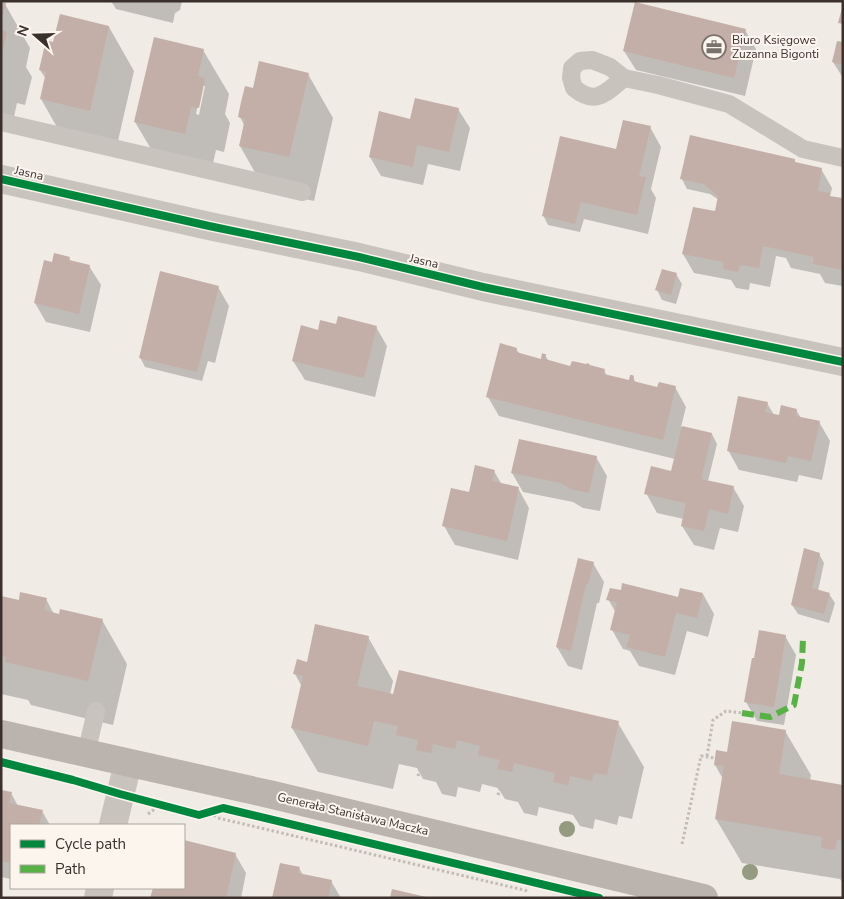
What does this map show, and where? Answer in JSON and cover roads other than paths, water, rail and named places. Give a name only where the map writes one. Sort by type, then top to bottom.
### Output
[{"type":"street","name":"Jasna","points":[[1,179],[483,287],[843,362]]},
{"type":"street","name":"Generała Stanisława Maczka","points":[[1,734],[300,802],[704,898]]},
{"type":"street","points":[[114,824],[128,763]]},
{"type":"lane","points":[[624,78],[729,104],[803,149],[843,158]]},
{"type":"lane","points":[[1,122],[302,192]]},
{"type":"lane","points":[[86,754],[96,711]]},
{"type":"place","name":"Biuro Księgowe Zuzanna Bigonti","points":[[714,47]]}]
